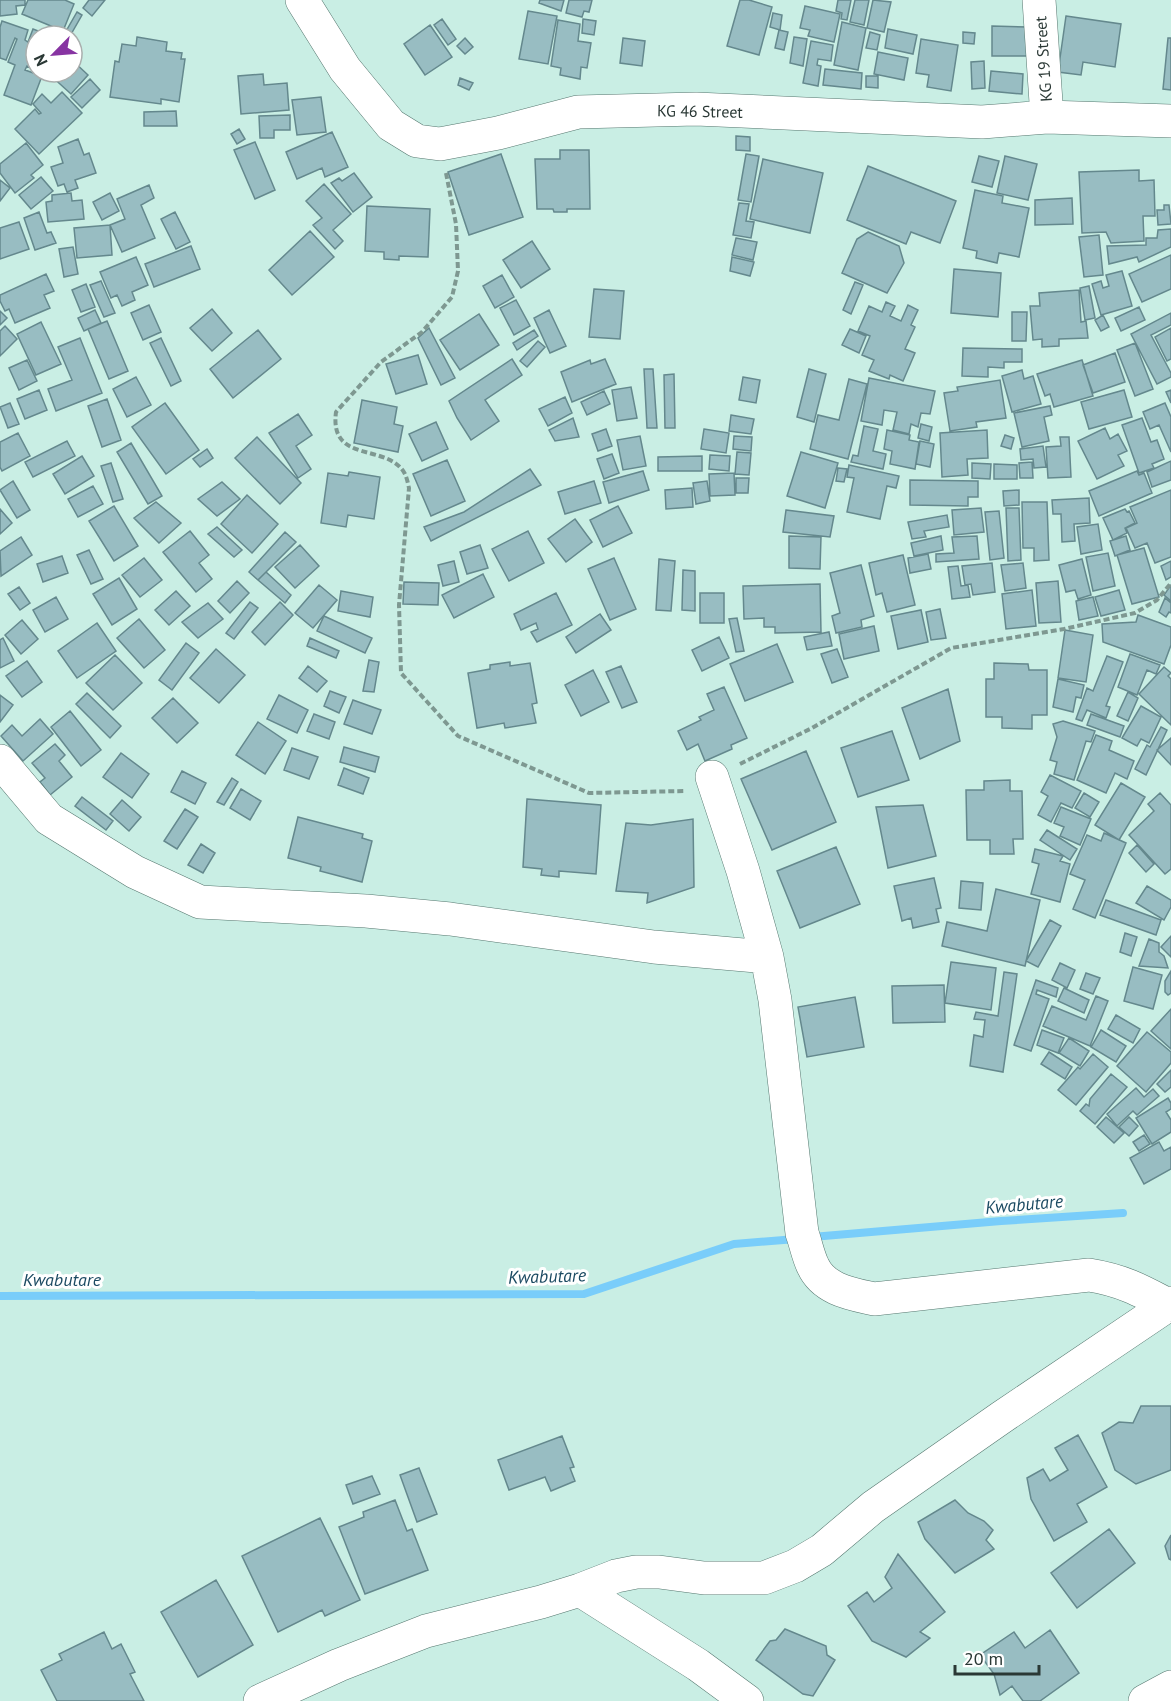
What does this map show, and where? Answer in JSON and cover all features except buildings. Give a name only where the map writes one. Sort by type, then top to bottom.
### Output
[{"type":"street","name":"KG 46 Street","points":[[302,0],[345,69],[391,125],[417,141],[440,144],[498,133],[578,112],[696,110],[982,122],[1047,117],[1171,121]]},
{"type":"street","name":"KG 19 Street","points":[[1039,0],[1047,117]]},
{"type":"street","points":[[0,761],[49,819],[135,872],[200,902],[402,914],[654,947],[767,957]]},
{"type":"street","points":[[260,1701],[339,1665],[426,1631],[541,1602],[616,1576],[636,1572],[659,1572],[704,1578],[764,1578],[795,1566],[822,1550],[873,1507],[1169,1304],[1113,1279],[1089,1275],[874,1299],[842,1292],[828,1283],[813,1268],[802,1233],[775,1000],[767,957],[743,872],[712,777]]},
{"type":"street","points":[[580,1590],[698,1665],[747,1701]]},
{"type":"street","points":[[1145,1701],[1171,1687]]},
{"type":"path","points":[[440,144],[456,224],[458,271],[452,297],[422,332],[381,362],[336,412],[335,421],[336,431],[345,444],[391,462],[405,473],[409,488],[399,605],[401,673],[459,736],[589,793],[683,792],[812,728],[951,648],[1135,613],[1157,600],[1171,583]]},
{"type":"waterway","name":"Kwabutare","points":[[812,1237],[1123,1213]]},
{"type":"waterway","name":"Kwabutare","points":[[0,1296],[584,1294],[734,1244],[796,1239]]}]
